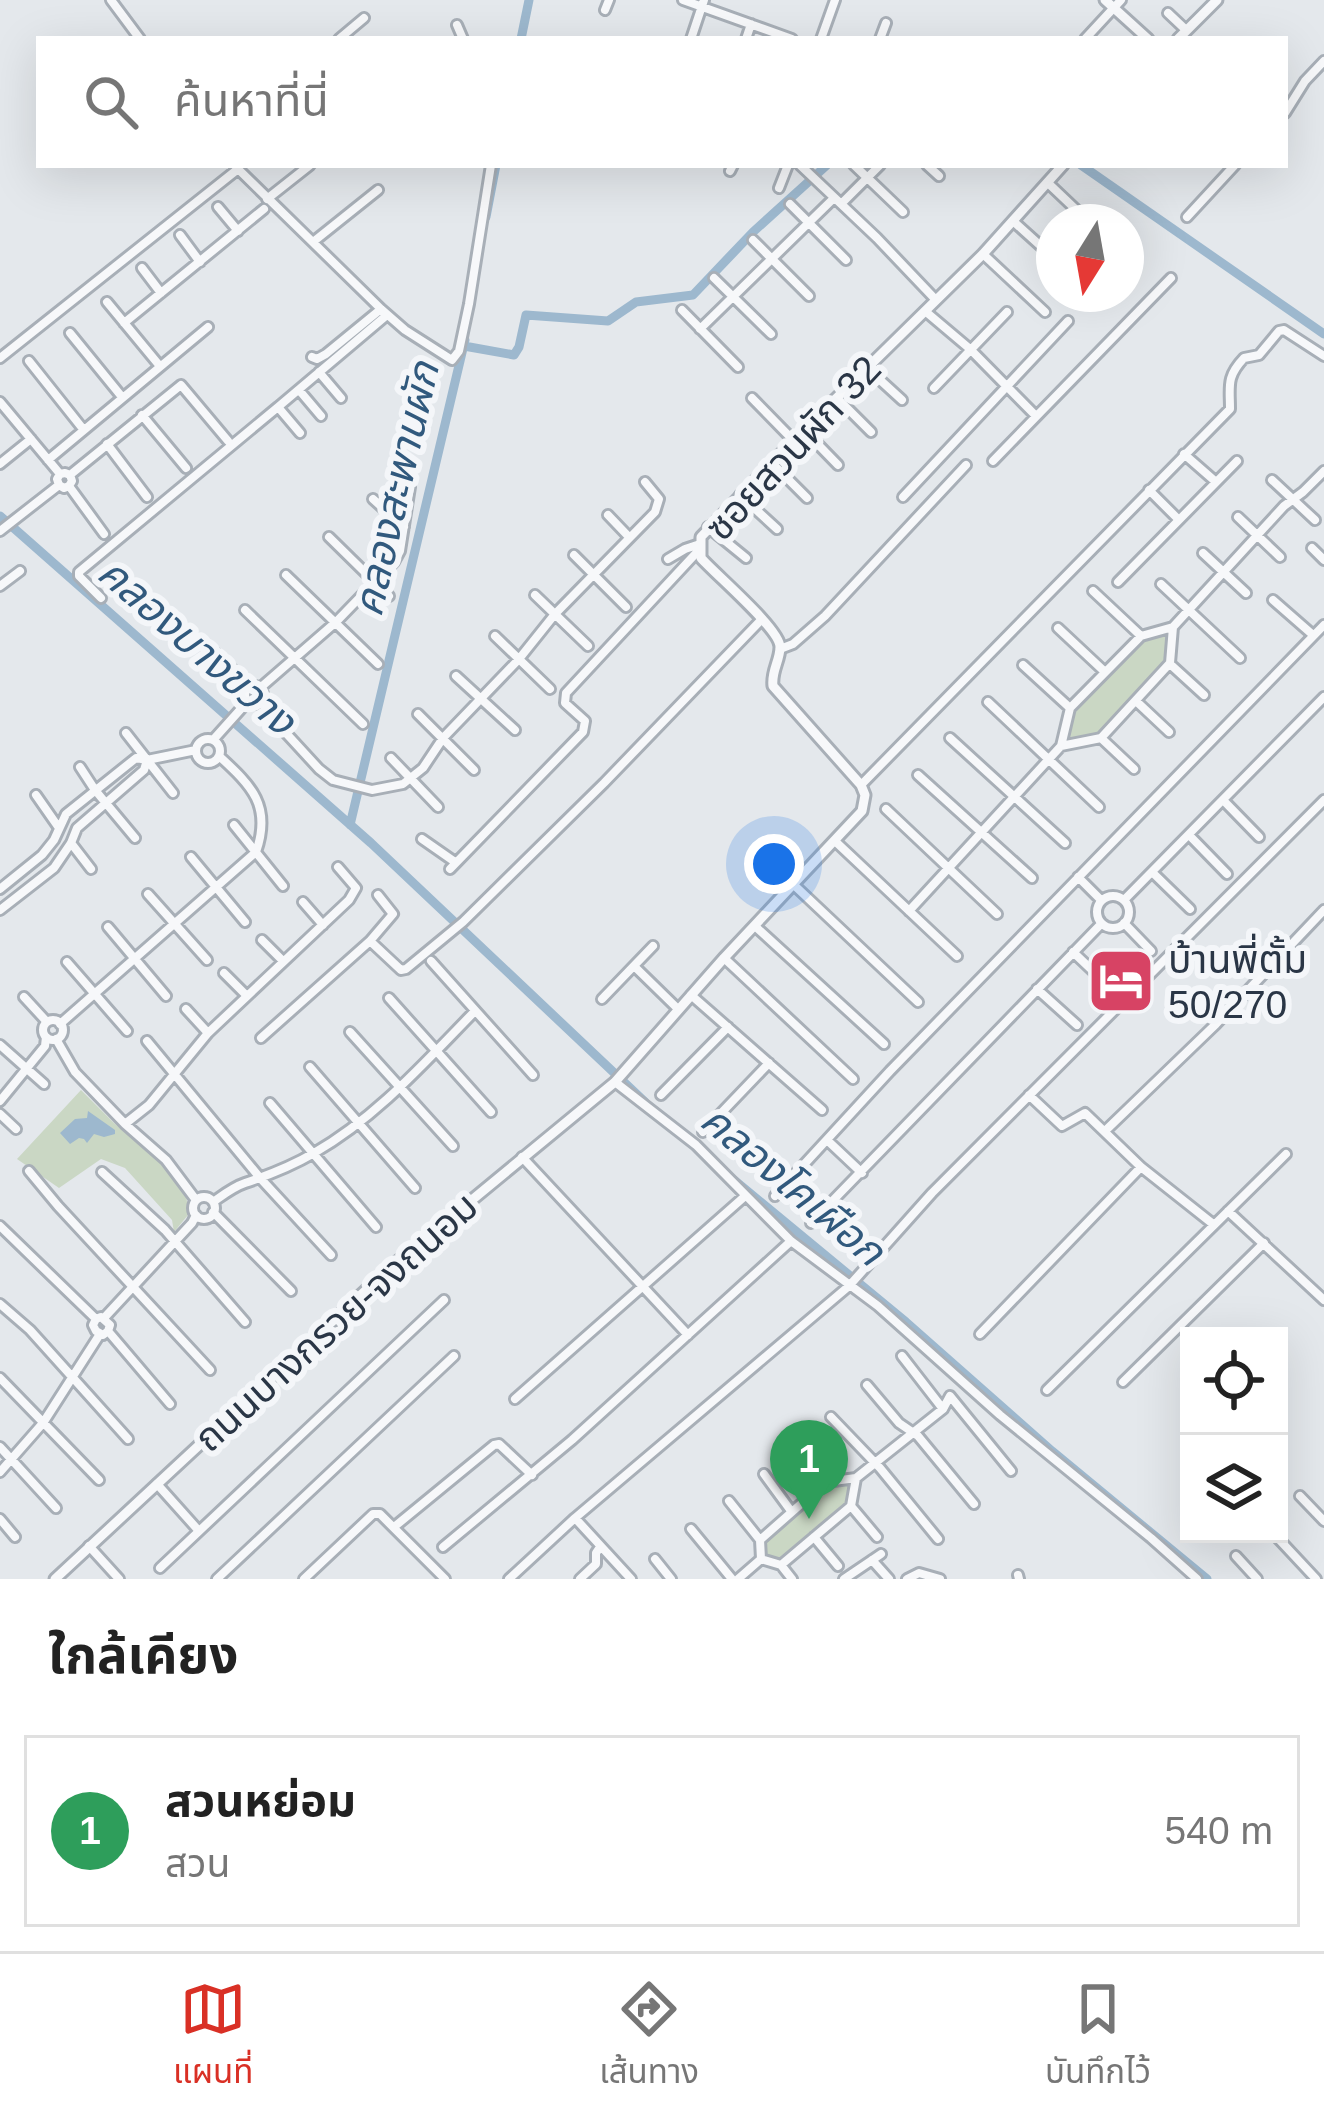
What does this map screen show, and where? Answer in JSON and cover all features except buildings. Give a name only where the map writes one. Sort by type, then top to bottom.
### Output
[{"type":"street","points":[[111,0],[138,36]]},
{"type":"street","points":[[683,0],[784,36]]},
{"type":"street","points":[[822,36],[836,0]]},
{"type":"street","points":[[1168,14],[1182,35],[1217,0]]},
{"type":"street","points":[[1086,36],[1113,2],[1145,36]]},
{"type":"street","points":[[692,36],[703,4]]},
{"type":"street","points":[[343,36],[364,18]]},
{"type":"street","points":[[881,36],[886,23]]},
{"type":"street","points":[[747,36],[751,24]]},
{"type":"street","points":[[457,25],[462,36]]},
{"type":"street","points":[[1288,108],[1324,61]]},
{"type":"street","points":[[0,358],[235,168]]},
{"type":"street","points":[[237,168],[266,204],[313,242],[384,312],[452,360],[457,357],[477,260],[491,168]]},
{"type":"street","points":[[124,322],[238,231],[307,168]]},
{"type":"street","points":[[778,188],[787,168]]},
{"type":"street","points":[[803,168],[935,299]]},
{"type":"street","points":[[857,168],[903,212]]},
{"type":"street","points":[[700,329],[809,223],[877,168]]},
{"type":"street","points":[[930,168],[939,176]]},
{"type":"street","name":"ซอยสวนผัก 32","points":[[861,785],[772,686],[780,649],[774,632],[706,564],[699,547],[708,527],[983,254],[1060,168]]},
{"type":"street","points":[[1187,217],[1232,168]]},
{"type":"street","points":[[1048,183],[1070,204]]},
{"type":"street","points":[[313,242],[378,190]]},
{"type":"street","points":[[790,204],[846,260]]},
{"type":"street","points":[[218,207],[238,231]]},
{"type":"street","points":[[1013,221],[1036,242]]},
{"type":"street","points":[[179,236],[200,262]]},
{"type":"street","points":[[753,240],[809,296]]},
{"type":"street","points":[[983,254],[1036,304]]},
{"type":"street","points":[[142,268],[161,293]]},
{"type":"street","points":[[714,278],[771,334]]},
{"type":"street","points":[[993,461],[1171,278]]},
{"type":"street","points":[[107,302],[159,365]]},
{"type":"street","points":[[682,310],[738,367]]},
{"type":"street","points":[[924,310],[1037,416]]},
{"type":"street","points":[[312,356],[317,359],[384,312]]},
{"type":"street","points":[[101,598],[79,572],[384,312]]},
{"type":"street","points":[[934,388],[1007,312]]},
{"type":"street","points":[[903,497],[1068,321]]},
{"type":"street","points":[[49,460],[208,327]]},
{"type":"street","points":[[1197,1579],[1000,1415],[853,1282],[791,1241],[696,1145],[618,1078],[862,811],[865,795],[861,785],[1229,409],[1227,389],[1238,364],[1258,355],[1280,332],[1289,332],[1324,356]]},
{"type":"street","points":[[70,333],[122,397]]},
{"type":"street","points":[[29,361],[83,429]]},
{"type":"street","points":[[867,368],[902,400]]},
{"type":"street","points":[[319,372],[341,398]]},
{"type":"street","points":[[1,530],[178,386],[184,386],[228,441]]},
{"type":"street","points":[[298,390],[321,416]]},
{"type":"street","points":[[752,398],[794,440]]},
{"type":"street","points":[[837,398],[872,432]]},
{"type":"street","points":[[0,402],[104,533]]},
{"type":"street","points":[[278,407],[300,433]]},
{"type":"street","points":[[142,415],[186,468]]},
{"type":"street","points":[[804,430],[838,465]]},
{"type":"street","points":[[0,464],[31,439]]},
{"type":"street","points":[[107,444],[147,497]]},
{"type":"street","points":[[1184,454],[1216,482]]},
{"type":"street","points":[[1118,582],[1238,460]]},
{"type":"street","points":[[772,463],[807,498]]},
{"type":"street","points":[[780,649],[793,644],[825,616],[966,465]]},
{"type":"street","points":[[909,911],[1061,746],[1070,708],[1141,636],[1173,627],[1324,471]]},
{"type":"street","points":[[1272,480],[1315,520]]},
{"type":"street","points":[[261,700],[333,780],[372,790],[410,780],[555,614],[659,506],[657,494],[645,482]]},
{"type":"street","points":[[209,647],[246,679],[255,687],[263,694],[261,700],[254,703],[245,695],[255,687],[297,658],[394,562],[405,528],[410,487]]},
{"type":"street","points":[[1149,490],[1179,520]]},
{"type":"street","points":[[740,495],[777,530]]},
{"type":"street","points":[[373,499],[405,528]]},
{"type":"street","points":[[608,515],[629,537]]},
{"type":"street","points":[[1238,517],[1280,556]]},
{"type":"street","points":[[708,527],[746,558]]},
{"type":"street","points":[[329,537],[388,596]]},
{"type":"street","points":[[668,560],[699,547]]},
{"type":"street","points":[[422,839],[453,866],[584,732],[585,721],[565,703],[566,693],[699,547]]},
{"type":"street","points":[[1312,548],[1324,560]]},
{"type":"street","points":[[1203,553],[1246,593]]},
{"type":"street","points":[[574,555],[626,607]]},
{"type":"street","points":[[0,586],[20,571]]},
{"type":"street","points":[[286,575],[377,664]]},
{"type":"street","points":[[1161,584],[1240,658]]},
{"type":"street","points":[[1093,591],[1141,636]]},
{"type":"street","points":[[535,595],[588,646]]},
{"type":"street","points":[[1273,600],[1313,635]]},
{"type":"street","points":[[245,610],[363,724]]},
{"type":"street","points":[[370,941],[401,970],[406,969],[463,922],[762,619]]},
{"type":"street","points":[[775,1196],[890,1071],[1324,625]]},
{"type":"street","points":[[1061,746],[1101,738],[1170,663],[1173,627]]},
{"type":"street","points":[[1058,628],[1105,672]]},
{"type":"street","points":[[495,636],[550,689]]},
{"type":"street","points":[[1170,663],[1204,695]]},
{"type":"street","points":[[1023,665],[1070,708]]},
{"type":"street","points":[[456,676],[514,730]]},
{"type":"street","points":[[1124,900],[1324,697]]},
{"type":"street","points":[[1136,700],[1169,732]]},
{"type":"street","points":[[213,740],[248,701]]},
{"type":"street","points":[[988,702],[1099,807]]},
{"type":"street","points":[[418,713],[474,770]]},
{"type":"street","points":[[126,733],[173,793]]},
{"type":"street","points":[[950,738],[1065,843]]},
{"type":"street","points":[[1101,738],[1134,769]]},
{"type":"street","points":[[60,1024],[256,852],[263,832],[262,810],[252,789],[219,756],[219,745],[213,740],[202,740],[196,750],[205,763],[219,756]]},
{"type":"street","points":[[0,889],[54,841],[66,814],[136,758],[196,750]]},
{"type":"street","points":[[391,758],[438,807]]},
{"type":"street","points":[[0,910],[54,868],[77,828],[144,770],[148,760]]},
{"type":"street","points":[[80,767],[135,838]]},
{"type":"street","points":[[918,776],[1031,878]]},
{"type":"street","points":[[36,795],[58,828]]},
{"type":"street","points":[[1223,800],[1259,837]]},
{"type":"street","points":[[509,1579],[853,1282],[932,1192],[1324,800]]},
{"type":"street","points":[[886,809],[997,914]]},
{"type":"street","points":[[234,825],[283,886]]},
{"type":"street","points":[[1189,835],[1227,874]]},
{"type":"street","points":[[836,842],[957,956]]},
{"type":"street","points":[[71,843],[91,869]]},
{"type":"street","points":[[191,857],[245,922]]},
{"type":"street","points":[[125,1124],[149,1105],[173,1072],[246,995],[355,894],[354,883],[338,867]]},
{"type":"street","points":[[1152,872],[1190,909]]},
{"type":"street","points":[[1078,877],[1101,900]]},
{"type":"street","points":[[794,885],[918,1002]]},
{"type":"street","points":[[148,894],[207,960]]},
{"type":"street","points":[[261,1038],[370,941],[393,914],[378,895]]},
{"type":"street","points":[[1112,896],[1124,900],[1129,912],[1124,923],[1113,928],[1101,924],[1096,912],[1101,900],[1112,896]]},
{"type":"street","points":[[302,902],[323,925]]},
{"type":"street","points":[[1105,1132],[1324,910]]},
{"type":"street","points":[[1124,923],[1151,951]]},
{"type":"street","points":[[811,1223],[1101,924]]},
{"type":"street","points":[[108,927],[166,996]]},
{"type":"street","points":[[756,927],[884,1044]]},
{"type":"street","points":[[262,940],[283,962]]},
{"type":"street","points":[[602,999],[653,946]]},
{"type":"street","points":[[1073,952],[1112,989]]},
{"type":"street","points":[[724,958],[853,1079]]},
{"type":"street","points":[[431,961],[533,1075]]},
{"type":"street","points":[[67,962],[127,1031]]},
{"type":"street","points":[[634,965],[678,1010]]},
{"type":"street","points":[[224,973],[246,995]]},
{"type":"street","points":[[1037,988],[1077,1025]]},
{"type":"street","points":[[692,995],[822,1110]]},
{"type":"street","points":[[24,997],[47,1022]]},
{"type":"street","points":[[389,998],[491,1112]]},
{"type":"street","points":[[186,1009],[208,1033]]},
{"type":"street","points":[[196,1215],[205,1218],[242,1184],[315,1153],[359,1122],[400,1088],[475,1010]]},
{"type":"street","points":[[0,1101],[51,1038],[62,1033],[60,1024],[47,1022]]},
{"type":"street","points":[[47,1022],[43,1030],[75,1072],[166,1160],[196,1200]]},
{"type":"street","points":[[661,1095],[728,1027]]},
{"type":"street","points":[[350,1032],[452,1146]]},
{"type":"street","points":[[147,1041],[331,1255]]},
{"type":"street","points":[[0,1045],[44,1084]]},
{"type":"street","points":[[703,1132],[769,1063]]},
{"type":"street","points":[[310,1067],[416,1188]]},
{"type":"street","name":"ถนนบางกรวย-จงถนอม","points":[[55,1579],[393,1265],[618,1078]]},
{"type":"street","points":[[1029,1095],[1062,1126],[1085,1113],[1213,1224]]},
{"type":"street","points":[[270,1103],[376,1227]]},
{"type":"street","points":[[0,1114],[16,1129]]},
{"type":"street","points":[[827,1140],[862,1173]]},
{"type":"street","points":[[1047,1390],[1286,1154]]},
{"type":"street","points":[[522,1157],[688,1335]]},
{"type":"street","points":[[980,1334],[1142,1167]]},
{"type":"street","points":[[28,1171],[210,1370]]},
{"type":"street","points":[[102,1172],[176,1241],[245,1322]]},
{"type":"street","points":[[170,1404],[94,1328],[192,1223],[196,1200],[203,1197],[291,1291]]},
{"type":"street","points":[[515,1399],[744,1197]]},
{"type":"street","points":[[1228,1211],[1324,1300]]},
{"type":"street","points":[[0,1226],[100,1319]]},
{"type":"street","points":[[442,1547],[532,1475],[791,1241]]},
{"type":"street","points":[[1124,1382],[1264,1243]]},
{"type":"street","points":[[855,1245],[872,1261]]},
{"type":"street","points":[[160,1568],[444,1300]]},
{"type":"street","points":[[0,1304],[30,1330],[128,1439]]},
{"type":"street","points":[[0,1472],[43,1423],[104,1333]]},
{"type":"street","points":[[217,1579],[454,1356]]},
{"type":"street","points":[[902,1356],[944,1409]]},
{"type":"street","points":[[0,1378],[99,1480]]},
{"type":"street","points":[[868,1385],[974,1504]]},
{"type":"street","points":[[760,1540],[826,1482],[856,1478],[944,1409],[950,1396],[1011,1471]]},
{"type":"street","points":[[831,1417],[938,1539]]},
{"type":"street","points":[[394,1527],[494,1445],[499,1444],[532,1475]]},
{"type":"street","points":[[0,1448],[56,1508]]},
{"type":"street","points":[[800,1448],[826,1482]]},
{"type":"street","points":[[764,1474],[791,1511]]},
{"type":"street","points":[[781,1565],[851,1506],[856,1478]]},
{"type":"street","points":[[157,1484],[199,1531]]},
{"type":"street","points":[[1300,1496],[1324,1521]]},
{"type":"street","points":[[729,1501],[760,1540],[761,1559]]},
{"type":"street","points":[[851,1506],[877,1537]]},
{"type":"street","points":[[304,1579],[373,1514],[380,1514],[446,1579]]},
{"type":"street","points":[[575,1518],[631,1579]]},
{"type":"street","points":[[0,1519],[15,1537]]},
{"type":"street","points":[[691,1528],[735,1579],[761,1559]]},
{"type":"street","points":[[814,1537],[838,1566]]},
{"type":"street","points":[[1282,1543],[1316,1579]]},
{"type":"street","points":[[89,1546],[119,1579]]},
{"type":"street","points":[[580,1579],[596,1564],[600,1547]]},
{"type":"street","points":[[1236,1556],[1257,1579]]},
{"type":"street","points":[[844,1579],[877,1557],[889,1579]]},
{"type":"street","points":[[655,1559],[671,1579]]},
{"type":"street","points":[[761,1559],[781,1565],[793,1579]]},
{"type":"street","points":[[907,1579],[919,1573],[940,1579]]},
{"type":"green space","points":[[1173,627],[1170,663],[1101,738],[1061,746],[1070,708],[1141,636]]},
{"type":"green space","points":[[81,1090],[186,1190],[188,1215],[174,1232],[172,1220],[125,1168],[101,1159],[59,1188],[17,1159]]},
{"type":"green space","points":[[856,1478],[851,1506],[781,1565],[761,1559],[760,1540],[826,1482]]},
{"type":"water","points":[[88,1111],[115,1134],[94,1134],[87,1143],[79,1138],[70,1144],[60,1133],[75,1119],[87,1118]]},
{"type":"waterway","name":"คลองสะพานผัก","points":[[522,36],[529,0]]},
{"type":"waterway","name":"คลองสะพานผัก","points":[[486,217],[495,168]]},
{"type":"waterway","points":[[464,346],[514,355],[526,315],[608,321],[636,302],[693,295],[824,168]]},
{"type":"waterway","points":[[1085,168],[1324,334]]},
{"type":"waterway","name":"คลองสะพานผัก","points":[[350,825],[465,340]]},
{"type":"waterway","name":"คลองบางขวาง","points":[[0,516],[371,843],[645,1102]]},
{"type":"waterway","name":"คลองโคเผือก","points":[[734,1180],[1207,1579]]},
{"type":"place","name":"บ้านพี่ตั้ม 50/270","points":[[1121,981]]},
{"type":"place","name":"สวนหย่อม","points":[[809,1519]]}]
